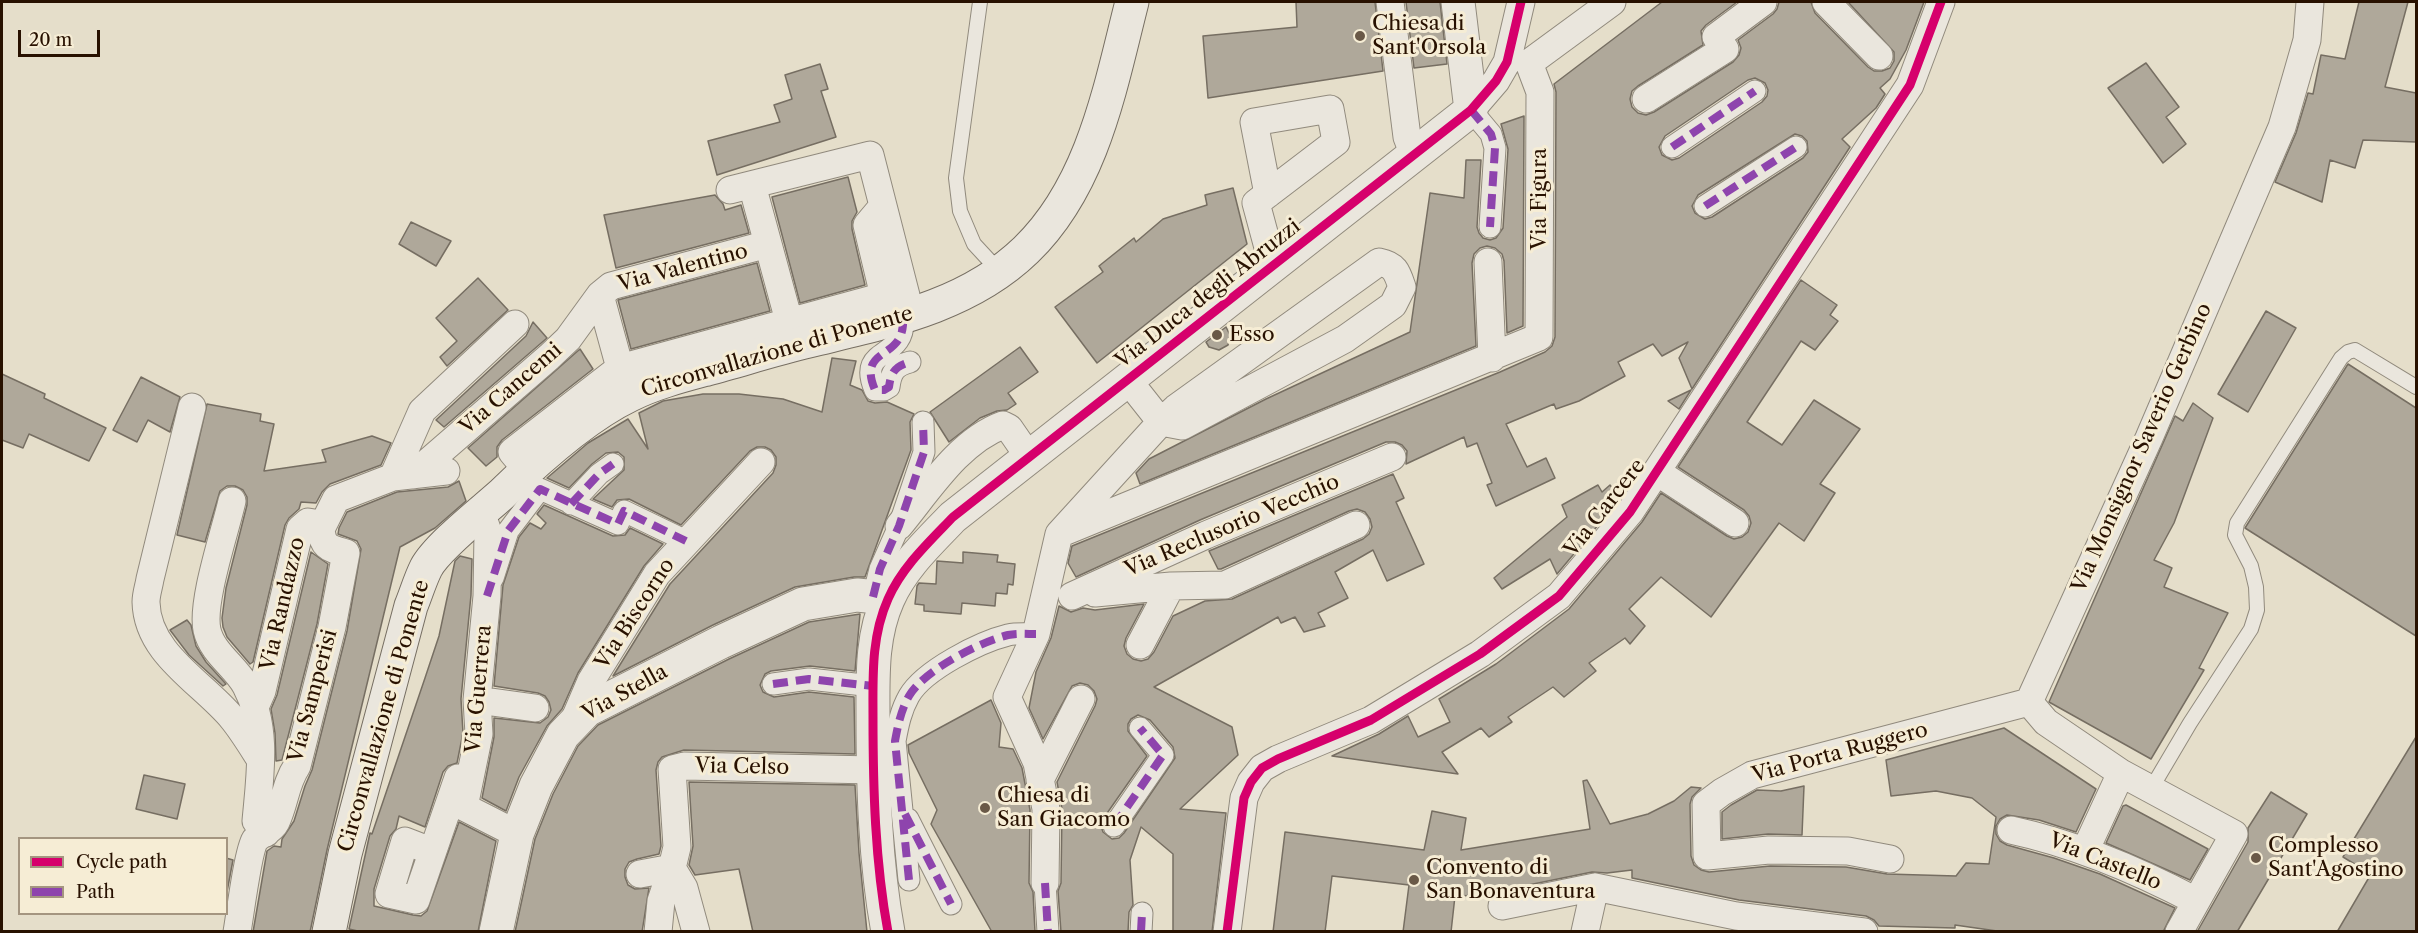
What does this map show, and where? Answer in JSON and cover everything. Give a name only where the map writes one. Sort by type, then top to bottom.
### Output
[{"type":"street","name":"Circonvallazione di Ponente","points":[[329,932],[345,854],[411,606],[427,566],[527,470],[590,420],[629,395],[667,380],[798,343],[899,310],[956,298],[999,271],[1026,250],[1052,219],[1079,175],[1102,120],[1132,2]]},
{"type":"street","points":[[1389,2],[1407,136],[1414,155]]},
{"type":"street","points":[[1458,2],[1471,110],[1491,134],[1495,148],[1490,227]]},
{"type":"street","name":"Via Duca degli Abruzzi","points":[[888,932],[883,904],[873,770],[873,652],[881,598],[919,552],[953,517],[1471,110],[1496,81],[1518,62],[1521,2]]},
{"type":"street","points":[[1518,62],[1612,2]]},
{"type":"street","points":[[1646,99],[1720,43],[1763,2]]},
{"type":"street","points":[[1826,2],[1879,56]]},
{"type":"street","name":"Via Carcere","points":[[1227,932],[1244,798],[1251,782],[1262,768],[1278,759],[1371,720],[1480,654],[1559,596],[1630,512],[1910,86],[1941,2]]},
{"type":"street","name":"Via Monsignor Saverio Gerbino","points":[[2030,702],[2149,438],[2282,128],[2307,40],[2310,2]]},
{"type":"street","name":"Via Figura","points":[[1492,358],[1539,337],[1540,92],[1518,62]]},
{"type":"street","points":[[1672,147],[1755,91]]},
{"type":"street","points":[[1705,206],[1796,147]]},
{"type":"street","points":[[789,321],[768,244],[741,188],[870,155],[883,206],[903,329],[897,344],[875,358],[870,377],[875,390],[884,390],[889,387],[891,375],[896,367],[910,362]]},
{"type":"street","points":[[1268,194],[1257,203],[1273,266]]},
{"type":"street","name":"Via Valentino","points":[[600,295],[611,286],[768,244]]},
{"type":"street","points":[[1048,932],[1045,884],[1046,809],[1036,763],[1007,697],[1036,634],[1059,594],[1059,534],[1161,422],[1176,408],[1378,262],[1389,264],[1398,274],[1402,287],[1393,305],[1345,339],[1182,426],[1161,422],[1127,379]]},
{"type":"street","points":[[1059,534],[1492,358],[1488,262]]},
{"type":"street","points":[[600,295],[620,368]]},
{"type":"street","name":"Via Cancemi","points":[[403,476],[561,345],[600,295]]},
{"type":"street","points":[[527,470],[512,452],[620,368],[789,321],[899,310]]},
{"type":"street","points":[[403,476],[422,411],[515,324]]},
{"type":"street","points":[[192,407],[146,602],[158,642],[231,717],[260,759]]},
{"type":"street","points":[[881,598],[880,569],[924,452],[923,422]]},
{"type":"street","points":[[898,525],[950,465],[991,429],[1003,425],[1010,428],[1029,457]]},
{"type":"street","name":"Via Reclusorio Vecchio","points":[[1059,594],[1392,457]]},
{"type":"street","name":"Via Biscorno","points":[[573,723],[591,681],[657,574],[761,462]]},
{"type":"street","points":[[572,504],[599,474],[613,464]]},
{"type":"street","points":[[321,529],[336,499],[403,476],[446,471]]},
{"type":"street","points":[[1657,472],[1735,523]]},
{"type":"street","points":[[487,596],[508,531],[540,489],[618,524],[624,511],[686,541]]},
{"type":"street","points":[[232,501],[208,600],[207,632],[246,685],[255,707],[261,733],[256,820],[266,833]]},
{"type":"street","name":"Via Guerrera","points":[[482,512],[488,532],[487,596],[478,707],[479,734],[464,807],[517,834]]},
{"type":"street","name":"Via Randazzo","points":[[255,707],[262,691],[300,529],[308,522],[314,523],[321,529],[322,540],[329,548],[346,553]]},
{"type":"street","points":[[1059,594],[1171,586],[1225,585],[1356,525]]},
{"type":"street","name":"Via Samperisi","points":[[237,932],[250,855],[255,840],[274,825],[282,807],[288,779],[297,766],[332,627],[346,553]]},
{"type":"street","points":[[1140,645],[1171,586]]},
{"type":"street","name":"Via Stella","points":[[496,932],[517,834],[536,786],[563,735],[587,710],[721,642],[804,604],[857,596],[881,598]]},
{"type":"street","points":[[909,880],[895,741],[899,719],[909,695],[924,679],[980,645],[1010,634],[1036,634]]},
{"type":"street","points":[[773,684],[809,679],[873,686]]},
{"type":"street","points":[[1040,780],[1081,699]]},
{"type":"street","points":[[2030,702],[2046,722],[2121,773],[2234,834],[2179,932]]},
{"type":"street","name":"Via Porta Ruggero","points":[[1890,859],[1848,851],[1769,850],[1707,856],[1706,804],[1752,775],[2030,702]]},
{"type":"street","points":[[431,851],[457,781],[467,731],[478,707],[535,708]]},
{"type":"street","points":[[1114,826],[1163,755],[1140,728]]},
{"type":"street","name":"Via Celso","points":[[672,868],[677,847],[672,769],[684,766],[873,770]]},
{"type":"street","points":[[2085,851],[2121,773]]},
{"type":"street","points":[[902,808],[951,904]]},
{"type":"street","name":"Via Castello","points":[[2011,830],[2051,839],[2085,851],[2149,877],[2196,902]]},
{"type":"street","points":[[640,874],[672,868]]},
{"type":"street","points":[[658,932],[661,901],[672,868]]},
{"type":"street","points":[[672,868],[684,888],[696,932]]},
{"type":"street","points":[[1502,906],[1595,887],[1736,916],[1864,932]]},
{"type":"street","points":[[1585,932],[1595,887]]},
{"type":"lane","points":[[980,2],[956,178],[960,211],[974,244],[999,271]]},
{"type":"lane","points":[[2151,789],[2190,723],[2252,628],[2257,610],[2256,587],[2251,566],[2235,536],[2237,523],[2341,358],[2355,350],[2416,387]]},
{"type":"building","points":[[1296,2],[1375,2],[1383,71],[1208,98],[1203,36],[1297,27]]},
{"type":"building","points":[[1406,2],[1440,2],[1447,64],[1414,68]]},
{"type":"building","points":[[1662,2],[1737,2],[1701,31],[1703,45],[1632,91],[1630,99],[1632,107],[1638,113],[1646,115],[1654,112],[1733,62],[1741,48],[1738,40],[1773,14],[1779,2],[1811,2],[1815,13],[1868,67],[1874,71],[1882,71],[1890,68],[1894,61],[1894,52],[1848,2],[1924,2],[1906,50],[1890,79],[1880,88],[1885,94],[1876,108],[1842,139],[1850,147],[1692,389],[1679,358],[1688,342],[1662,356],[1653,344],[1618,362],[1625,376],[1579,401],[1556,409],[1554,404],[1506,424],[1527,467],[1546,458],[1555,478],[1496,506],[1487,485],[1492,483],[1477,443],[1467,447],[1464,437],[1406,464],[1407,451],[1402,445],[1386,442],[1200,520],[1076,577],[1068,563],[1072,546],[1500,372],[1545,352],[1552,346],[1555,337],[1556,92],[1554,84]],"holes":[[[1755,78],[1765,83],[1768,90],[1762,102],[1679,158],[1672,160],[1662,155],[1659,147],[1665,136],[1748,80]],[[1795,134],[1807,141],[1808,152],[1803,158],[1712,217],[1705,219],[1695,213],[1692,206],[1698,195]]]},
{"type":"building","points":[[2359,2],[2408,2],[2385,87],[2416,93],[2416,142],[2363,140],[2355,168],[2330,160],[2322,202],[2275,182],[2296,133],[2308,93],[2313,94],[2321,55],[2345,59]]},
{"type":"building","points":[[2146,63],[2179,107],[2166,117],[2186,144],[2163,163],[2108,88]]},
{"type":"building","points":[[820,64],[828,89],[821,91],[836,137],[717,175],[708,141],[780,122],[774,105],[792,99],[785,75]]},
{"type":"building","points":[[1524,116],[1523,326],[1507,333],[1502,254],[1495,248],[1487,246],[1480,248],[1474,254],[1472,263],[1476,346],[1140,484],[1136,473],[1149,459],[1266,399],[1410,332],[1430,193],[1464,198],[1466,160],[1481,160],[1477,227],[1483,238],[1490,240],[1496,238],[1503,228],[1508,149],[1501,124]]},
{"type":"building","points":[[848,177],[857,212],[852,221],[852,229],[865,285],[800,303],[772,197]]},
{"type":"building","points":[[1233,188],[1247,244],[1097,363],[1055,307],[1103,272],[1099,266],[1134,238],[1136,242],[1163,219],[1207,205],[1205,195]]},
{"type":"building","points":[[715,195],[725,210],[741,205],[749,233],[616,268],[604,215]]},
{"type":"building","points":[[411,222],[451,241],[436,266],[399,244]]},
{"type":"building","points":[[757,263],[770,311],[631,349],[618,300]]},
{"type":"building","points":[[478,278],[508,310],[447,366],[440,357],[457,341],[436,318]]},
{"type":"building","points":[[1801,280],[1837,305],[1830,315],[1838,321],[1815,350],[1801,341],[1747,422],[1782,445],[1814,400],[1860,429],[1820,484],[1835,493],[1804,541],[1779,523],[1711,617],[1661,577],[1629,609],[1645,626],[1630,644],[1625,638],[1589,663],[1596,671],[1564,697],[1553,687],[1508,717],[1512,722],[1489,737],[1481,728],[1442,752],[1458,774],[1332,756],[1379,734],[1408,716],[1418,737],[1450,722],[1439,699],[1496,664],[1569,609],[1642,522],[1661,493],[1727,536],[1734,539],[1748,532],[1751,523],[1744,510],[1678,467]]},
{"type":"building","points":[[2266,311],[2296,328],[2248,412],[2218,394]]},
{"type":"building","points":[[533,322],[547,338],[444,427],[436,420],[526,336]]},
{"type":"building","points":[[1226,327],[1230,335],[1228,345],[1219,350],[1209,347],[1206,342]]},
{"type":"building","points":[[1020,347],[1038,372],[1008,393],[1016,404],[1007,410],[997,411],[980,418],[949,442],[930,412]]},
{"type":"building","points":[[580,349],[593,369],[502,440],[497,447],[497,457],[486,466],[468,448]]},
{"type":"building","points":[[832,358],[856,361],[850,385],[862,390],[868,401],[887,402],[914,414],[910,422],[911,450],[865,577],[795,587],[713,625],[613,676],[670,584],[773,473],[776,457],[771,450],[765,447],[757,447],[750,451],[681,525],[629,499],[617,500],[612,507],[593,499],[624,470],[624,457],[618,452],[606,453],[569,488],[547,478],[588,443],[628,419],[648,449],[639,413],[663,401],[703,394],[739,394],[783,399],[822,412]]},
{"type":"building","points":[[2348,364],[2416,408],[2416,636],[2245,528]]},
{"type":"building","points":[[2,374],[45,394],[44,398],[106,428],[89,461],[29,434],[23,448],[2,440]]},
{"type":"building","points":[[141,377],[180,397],[170,432],[148,420],[137,442],[113,430]]},
{"type":"building","points":[[1691,390],[1679,409],[1668,401]]},
{"type":"building","points":[[2193,403],[2213,418],[2174,523],[2154,560],[2172,568],[2164,587],[2228,613],[2199,668],[2204,670],[2151,759],[2049,702],[2175,416],[2183,421]]},
{"type":"building","points":[[207,404],[261,414],[260,421],[274,424],[264,471],[326,462],[322,450],[372,436],[391,443],[381,465],[330,484],[316,503],[301,502],[299,509],[289,518],[285,525],[253,662],[250,664],[227,637],[222,618],[226,588],[247,505],[247,497],[243,490],[235,486],[227,486],[220,491],[205,542],[177,535]]},
{"type":"building","points":[[1393,474],[1404,498],[1396,502],[1424,564],[1387,581],[1373,550],[1335,572],[1348,598],[1318,613],[1325,626],[1304,632],[1295,617],[1281,623],[1278,617],[1154,687],[1232,727],[1238,755],[1180,809],[1226,813],[1212,932],[1173,932],[1173,854],[1141,827],[1130,860],[1133,905],[1129,912],[1128,932],[1061,932],[1058,891],[1061,883],[1062,809],[1057,782],[1097,699],[1094,691],[1088,685],[1080,683],[1072,686],[1043,739],[1029,708],[1036,672],[1051,638],[1059,606],[1071,612],[1083,608],[1095,610],[1144,604],[1124,646],[1127,654],[1141,661],[1148,659],[1154,652],[1173,616],[1205,601],[1232,599],[1363,539],[1372,527],[1365,512],[1357,509],[1221,569],[1218,569],[1209,551]],"holes":[[[1138,715],[1150,720],[1173,747],[1175,758],[1124,833],[1119,838],[1112,839],[1103,832],[1101,826],[1103,819],[1147,756],[1128,731],[1128,724]]]},
{"type":"building","points":[[459,481],[466,501],[435,528],[400,547],[327,850],[310,932],[253,932],[267,851],[274,846],[281,847],[282,839],[294,821],[312,770],[347,631],[361,549],[357,541],[338,534],[339,528],[347,512],[397,492],[448,487]]},
{"type":"building","points":[[1598,485],[1602,492],[1610,485],[1620,499],[1557,574],[1550,559],[1502,589],[1494,578],[1567,517],[1562,505]]},
{"type":"building","points":[[544,505],[613,536],[625,535],[630,528],[663,544],[644,566],[578,673],[562,709],[547,726],[519,777],[506,811],[482,798],[494,737],[494,718],[540,723],[548,717],[551,710],[545,696],[538,693],[494,686],[503,585],[519,537],[530,523],[541,529],[546,523],[537,514]]},
{"type":"building","points":[[311,552],[328,564],[317,624],[282,760],[276,761],[271,709],[277,695]]},
{"type":"building","points":[[963,552],[998,555],[997,562],[1015,564],[1013,585],[1008,584],[1007,594],[996,593],[995,606],[962,603],[961,614],[924,611],[924,605],[915,604],[919,583],[936,584],[937,561],[963,563]]},
{"type":"building","points":[[460,556],[472,559],[471,595],[461,699],[463,733],[457,763],[448,766],[443,772],[425,827],[399,816],[396,829],[390,836],[374,889],[374,906],[421,916],[427,911],[459,822],[496,841],[478,932],[362,932],[349,929],[370,833],[372,834],[439,636],[455,561]]},
{"type":"building","points":[[860,614],[855,671],[810,666],[771,671],[765,674],[760,685],[763,692],[774,697],[809,692],[854,697],[855,754],[684,750],[662,757],[656,770],[661,846],[659,854],[629,862],[625,869],[628,885],[635,889],[649,888],[642,932],[515,932],[535,839],[553,794],[578,746],[598,725],[729,659],[809,622]]},
{"type":"building","points":[[187,620],[191,625],[196,646],[206,662],[226,684],[223,686],[189,655],[170,630]]},
{"type":"building","name":"Chiesa di San Giacomo","points":[[991,700],[1001,723],[999,747],[1013,749],[1022,768],[1030,810],[1029,883],[1033,892],[1035,932],[992,932],[931,824],[937,810],[909,753],[908,745]]},
{"type":"building","points":[[2004,728],[2096,789],[2076,832],[2039,820],[2007,815],[2000,819],[1996,826],[1996,834],[2000,841],[2100,874],[2175,908],[2163,932],[2004,932],[1955,925],[1955,928],[1879,926],[1866,916],[1739,900],[1632,878],[1632,870],[1592,872],[1499,891],[1491,895],[1455,896],[1451,932],[1403,932],[1409,885],[1332,876],[1325,932],[1273,932],[1285,832],[1424,850],[1432,811],[1466,818],[1461,850],[1590,829],[1583,781],[1587,780],[1610,824],[1648,814],[1674,801],[1691,787],[1701,788],[1692,797],[1690,804],[1691,856],[1694,865],[1701,870],[1709,872],[1770,866],[1846,867],[1887,874],[1956,876],[1966,863],[1989,864],[1996,817],[1972,798],[1936,791],[1891,796],[1886,760]]},
{"type":"building","points":[[2416,737],[2416,932],[2337,932],[2371,874],[2343,857]]},
{"type":"building","points":[[144,775],[185,784],[177,819],[136,809]]},
{"type":"building","points":[[689,782],[855,785],[867,932],[753,932],[739,869],[695,875],[689,865],[693,846]]},
{"type":"building","points":[[1804,786],[1802,835],[1768,834],[1722,839],[1722,812],[1731,805],[1757,790],[1781,791]]},
{"type":"building","points":[[2271,792],[2307,814],[2237,932],[2197,932],[2248,842],[2248,828]]},
{"type":"building","points":[[2126,805],[2208,849],[2190,880],[2106,843],[2123,806]]},
{"type":"building","points":[[228,859],[233,860],[228,886]]},
{"type":"marked path","points":[[1672,147],[1755,91]]},
{"type":"marked path","points":[[1471,110],[1491,134],[1495,148],[1490,227]]},
{"type":"marked path","points":[[1705,206],[1796,147]]},
{"type":"marked path","points":[[903,318],[902,332],[897,341],[876,359],[872,366],[871,376],[875,390],[884,390],[889,387],[895,370],[910,362]]},
{"type":"marked path","points":[[873,597],[880,569],[899,526],[924,452],[923,422]]},
{"type":"marked path","points":[[571,504],[599,474],[613,464]]},
{"type":"marked path","points":[[487,596],[508,531],[540,489],[618,524],[624,511],[686,541]]},
{"type":"marked path","points":[[909,880],[895,741],[906,701],[916,686],[927,676],[954,658],[1008,635],[1036,634]]},
{"type":"marked path","points":[[773,684],[809,679],[873,686]]},
{"type":"marked path","points":[[1114,826],[1163,755],[1140,728]]},
{"type":"marked path","points":[[905,814],[951,904]]},
{"type":"marked path","points":[[1045,883],[1048,932]]},
{"type":"marked path","points":[[1141,932],[1142,913]]},
{"type":"cycle path","points":[[888,932],[880,878],[876,825],[873,672],[882,613],[901,576],[917,555],[953,517],[1471,110],[1496,81],[1507,62],[1521,2]]},
{"type":"cycle path","points":[[1227,932],[1244,798],[1251,782],[1262,768],[1278,759],[1371,720],[1480,654],[1559,596],[1630,512],[1910,85],[1941,2]]},
{"type":"place","name":"Chiesa di Sant'Orsola","points":[[1360,36]]},
{"type":"place","name":"Esso","points":[[1217,335]]},
{"type":"place","name":"Chiesa di San Giacomo","points":[[985,808]]},
{"type":"place","name":"Complesso Sant'Agostino","points":[[2256,858]]},
{"type":"place","name":"Convento di San Bonaventura","points":[[1414,880]]}]
